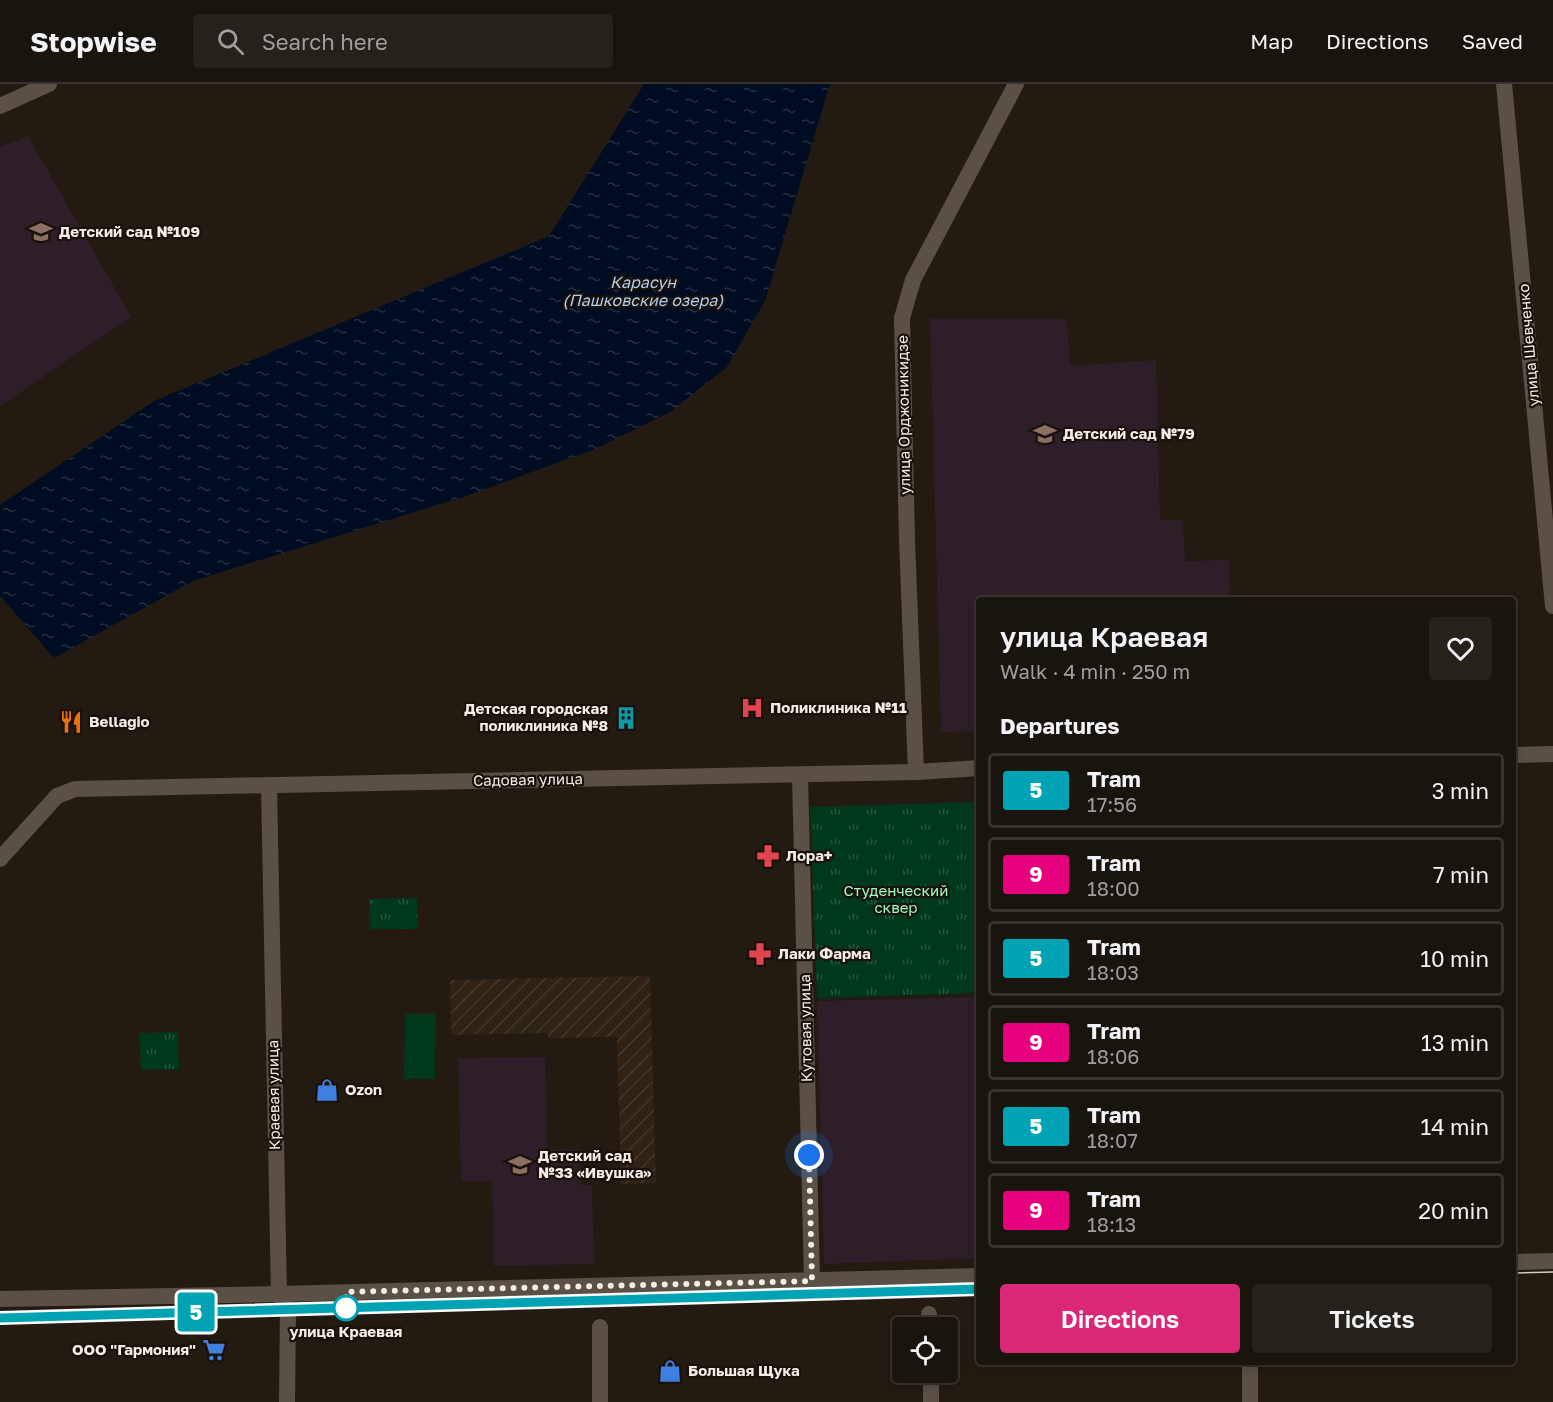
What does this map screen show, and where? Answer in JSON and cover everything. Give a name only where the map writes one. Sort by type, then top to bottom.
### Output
[{"type":"street","points":[[0,106],[49,84]]},
{"type":"street","name":"улица Орджоникидзе","points":[[916,772],[907,540],[902,318],[913,280],[1016,84]]},
{"type":"street","name":"улица Шевченко","points":[[1504,84],[1553,606]]},
{"type":"street","points":[[1516,755],[1553,754]]},
{"type":"street","name":"Садовая улица","points":[[0,859],[57,796],[75,789],[800,775],[976,768]]},
{"type":"street","name":"Кутовая улица","points":[[800,775],[812,1281]]},
{"type":"street","name":"Краевая улица","points":[[269,785],[279,1294],[288,1310],[287,1402]]},
{"type":"street","points":[[1516,1262],[1553,1261]]},
{"type":"street","points":[[0,1299],[976,1276]]},
{"type":"street","points":[[600,1327],[600,1402]]},
{"type":"street","points":[[1250,1365],[1251,1402]]},
{"type":"street","points":[[931,1383],[931,1402]]},
{"type":"shaded area","name":"Детский сад №109","points":[[28,136],[131,317],[0,406],[0,147]]},
{"type":"shaded area","points":[[930,319],[1067,319],[1070,366],[1156,360],[1160,520],[1183,520],[1185,561],[1229,560],[1230,597],[976,597],[976,731],[941,732]]},
{"type":"shaded area","points":[[650,976],[656,1183],[621,1184],[617,1037],[548,1038],[548,1033],[451,1035],[450,980]]},
{"type":"shaded area","points":[[976,997],[976,1258],[824,1264],[817,1001]]},
{"type":"shaded area","name":"Детский сад №33 «Ивушка»","points":[[545,1057],[547,1150],[579,1149],[580,1185],[592,1185],[594,1264],[494,1266],[492,1181],[461,1181],[458,1058]]},
{"type":"green space","name":"Студенческий сквер","points":[[976,802],[976,993],[817,998],[810,807]]},
{"type":"green space","points":[[417,898],[418,929],[370,929],[369,899]]},
{"type":"green space","points":[[405,1014],[436,1014],[435,1079],[404,1079]]},
{"type":"green space","points":[[178,1032],[179,1069],[141,1070],[139,1033]]},
{"type":"water","name":"Карасун (Пашковские озера)","points":[[644,84],[830,84],[765,301],[727,367],[670,412],[595,449],[469,495],[193,581],[54,658],[0,596],[0,505],[154,401],[549,236]]},
{"type":"tram line","points":[[1516,1273],[1553,1272]]},
{"type":"tram line","points":[[0,1318],[976,1289]]},
{"type":"tram line","name":"5","points":[[0,1318],[976,1289]]},
{"type":"place","name":"Детский сад №109","points":[[41,232]]},
{"type":"place","name":"Детский сад №79","points":[[1045,434]]},
{"type":"place","name":"Поликлиника №11","points":[[752,708]]},
{"type":"place","name":"Детская городская поликлиника №8","points":[[626,718]]},
{"type":"place","name":"Bellagio","points":[[71,722]]},
{"type":"place","name":"Лора+","points":[[768,856]]},
{"type":"place","name":"Лаки Фарма","points":[[760,954]]},
{"type":"place","name":"Ozon","points":[[327,1090]]},
{"type":"place","name":"Детский сад №33 «Ивушка»","points":[[520,1165]]},
{"type":"place","name":"улица Краевая","points":[[346,1308]]},
{"type":"place","name":"ООО \"Гармония\"","points":[[214,1350]]},
{"type":"place","name":"Большая Щука","points":[[670,1371]]},
{"type":"route","points":[[346,1308],[346,1292],[812,1281],[809,1155]]}]
